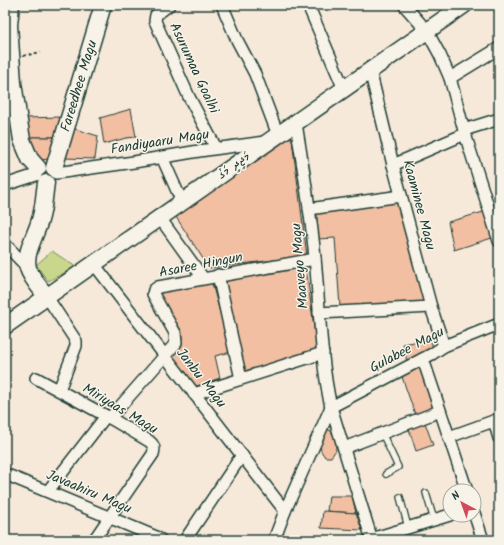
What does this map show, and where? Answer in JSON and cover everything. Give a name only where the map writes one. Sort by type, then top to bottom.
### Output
[{"type":"street","points":[[11,5],[7,26],[12,83],[22,140],[30,159],[46,173]]},
{"type":"street","name":"Fareedhee Magu","points":[[28,268],[30,248],[42,213],[46,173],[103,5]]},
{"type":"street","name":"Asurumaa Goalhi","points":[[169,5],[156,15],[155,21],[188,97],[216,148]]},
{"type":"street","points":[[222,5],[255,74],[274,138]]},
{"type":"street","points":[[308,5],[344,89]]},
{"type":"street","points":[[404,5],[427,31],[450,78],[464,132],[499,241]]},
{"type":"street","name":"މަޖީދީ މަގު","points":[[5,326],[464,5]]},
{"type":"street","points":[[450,78],[499,48]]},
{"type":"street","name":"Kaaminee Magu","points":[[370,70],[393,165],[431,308],[444,346]]},
{"type":"street","points":[[393,165],[464,132],[499,119]]},
{"type":"street","name":"Maaveyo Magu","points":[[296,123],[316,259],[319,313],[330,407],[344,448],[371,539]]},
{"type":"street","name":"Fandiyaaru Magu","points":[[5,185],[46,173],[162,157],[274,138]]},
{"type":"street","points":[[112,248],[182,202],[162,157]]},
{"type":"street","points":[[309,209],[401,196]]},
{"type":"street","points":[[160,218],[203,278]]},
{"type":"street","points":[[5,244],[28,268],[76,341],[76,346],[59,390]]},
{"type":"street","name":"Asaree Hingun","points":[[48,491],[108,417],[176,343],[175,332],[154,298],[154,290],[162,285],[316,259]]},
{"type":"street","name":"Janbu Magu","points":[[94,264],[285,511]]},
{"type":"street","points":[[218,275],[241,379]]},
{"type":"street","points":[[319,313],[431,308]]},
{"type":"street","name":"Gulabee Magu","points":[[330,407],[423,359],[444,346],[499,324]]},
{"type":"street","points":[[194,394],[323,353]]},
{"type":"street","points":[[423,359],[464,483]]},
{"type":"street","name":"Miriyaas Magu","points":[[36,378],[108,417],[153,444],[153,454],[94,540]]},
{"type":"street","points":[[274,540],[330,407]]},
{"type":"street","points":[[344,448],[440,411]]},
{"type":"street","points":[[449,437],[496,420],[499,438]]},
{"type":"street","points":[[185,540],[242,455]]},
{"type":"street","name":"Javaahiru Magu","points":[[5,474],[110,517],[143,536],[161,540]]},
{"type":"street","points":[[371,539],[442,517]]},
{"type":"street","points":[[477,523],[483,540]]},
{"type":"lane","points":[[382,433],[398,467],[386,474]]},
{"type":"lane","points":[[426,494],[434,520]]},
{"type":"lane","points":[[400,496],[408,527]]},
{"type":"path","points":[[10,59],[41,52]]},
{"type":"green space","points":[[52,251],[76,267],[48,281],[36,265]]},
{"type":"building","points":[[131,109],[136,137],[104,144],[100,118]]},
{"type":"building","points":[[62,117],[57,137],[29,137],[23,118]]},
{"type":"building","points":[[72,128],[98,136],[95,159],[64,158]]},
{"type":"building","points":[[291,132],[307,256],[209,268],[176,217]]},
{"type":"building","points":[[29,137],[57,137],[49,159],[41,160],[35,154]]},
{"type":"building","points":[[399,200],[427,304],[340,307],[335,238],[317,239],[317,212]]},
{"type":"building","points":[[487,211],[495,237],[454,250],[448,222]]},
{"type":"building","points":[[306,267],[317,350],[244,373],[223,280]]},
{"type":"building","points":[[211,280],[231,352],[215,356],[220,378],[194,387],[172,357],[182,343],[182,332],[159,294],[163,288]]},
{"type":"building","points":[[431,339],[433,350],[407,362],[403,344]]},
{"type":"building","points":[[419,365],[423,369],[435,406],[431,412],[416,417],[401,374]]},
{"type":"building","points":[[424,420],[433,445],[416,451],[408,426]]},
{"type":"building","points":[[327,429],[335,435],[336,450],[331,457],[325,457],[321,451],[319,436]]},
{"type":"building","points":[[329,496],[352,496],[356,513],[327,511]]},
{"type":"building","points":[[323,511],[356,513],[362,530],[321,528]]}]
